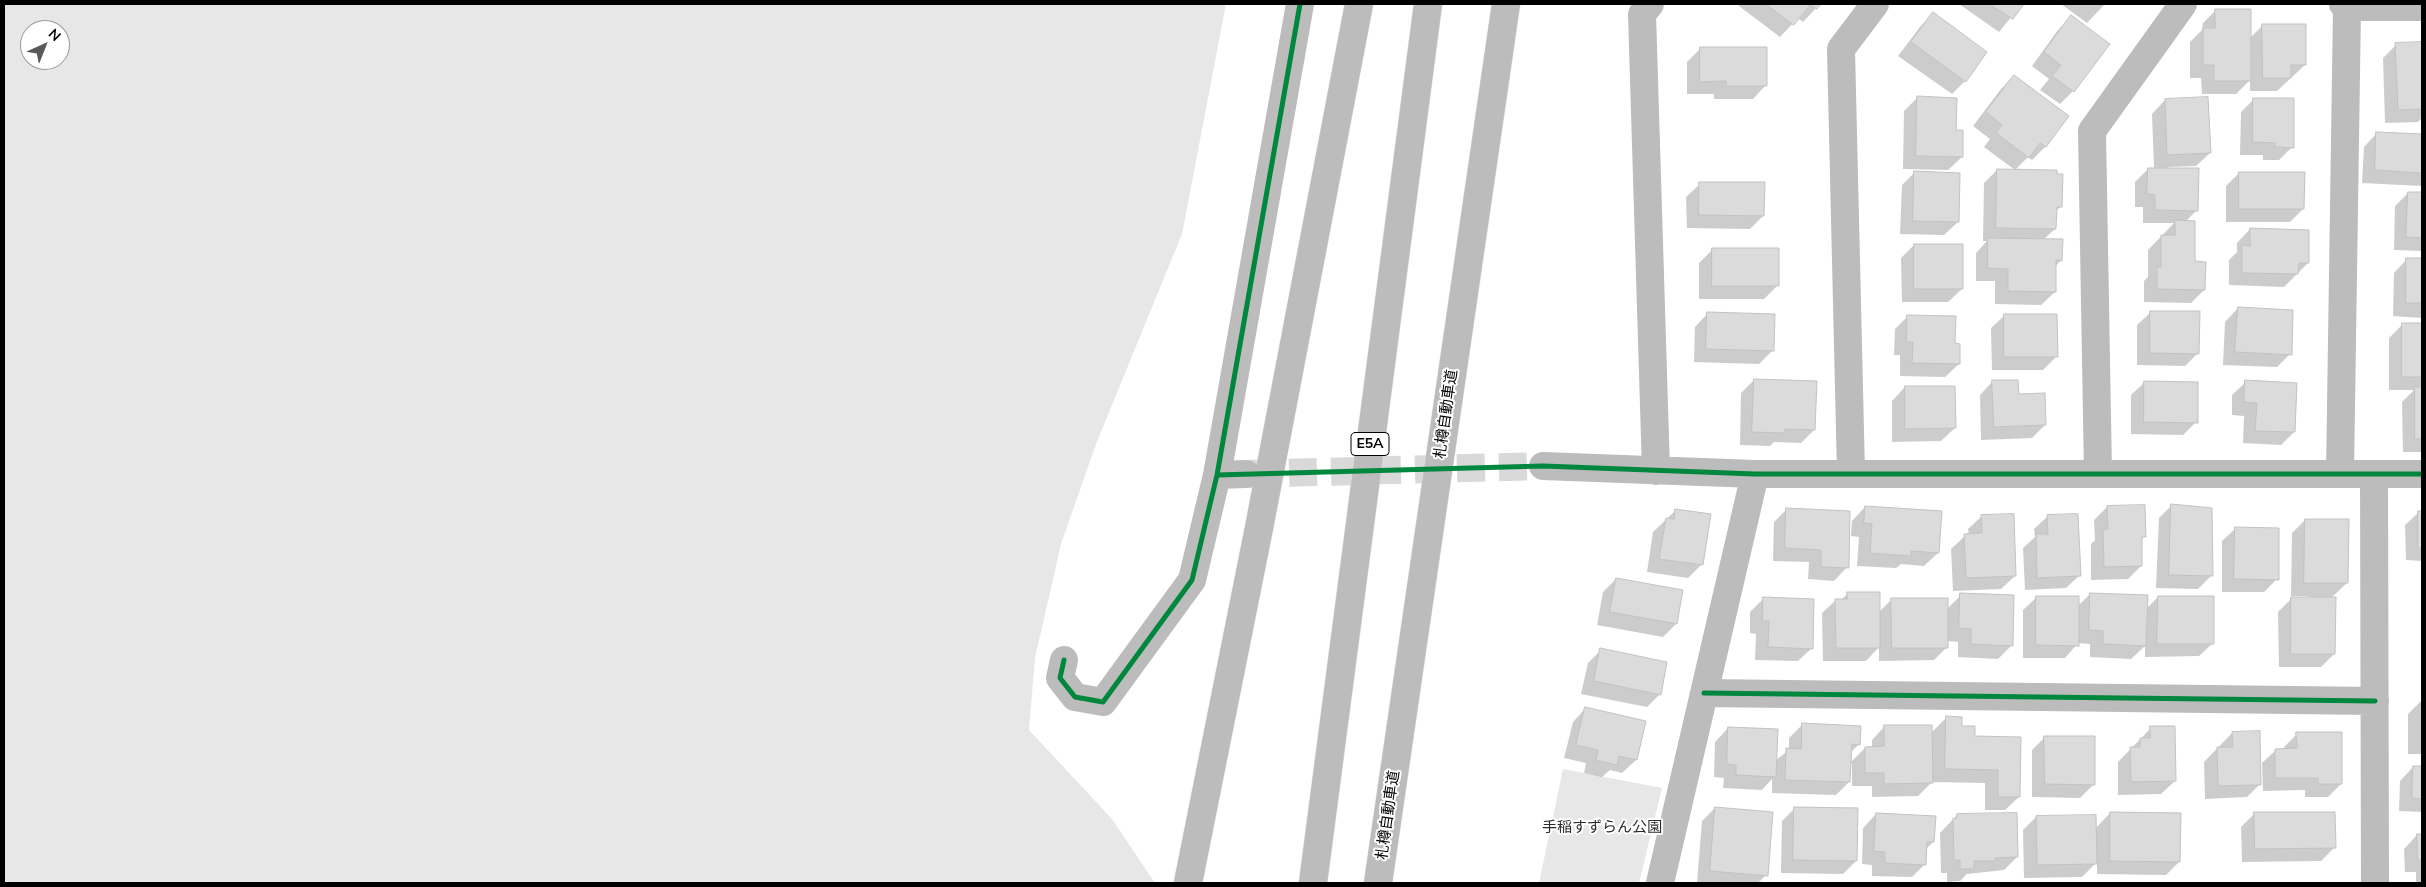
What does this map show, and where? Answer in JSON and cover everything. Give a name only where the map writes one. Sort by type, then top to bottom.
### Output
[{"type":"main road","points":[[1064,660],[1060,678],[1075,698],[1103,702],[1192,580],[1217,475],[1300,4]]},
{"type":"main road","points":[[1188,883],[1259,528],[1359,4]]},
{"type":"main road","name":"E5A","points":[[1313,883],[1428,4]]},
{"type":"main road","name":"札樽自動車道","points":[[1378,883],[1506,4]]},
{"type":"main road","points":[[1650,4],[1642,14],[1656,471]]},
{"type":"main road","points":[[1851,473],[1841,50],[1875,4]]},
{"type":"main road","points":[[2098,474],[2092,131],[2183,4]]},
{"type":"main road","points":[[2340,474],[2345,5],[2422,7]]},
{"type":"main road","points":[[1543,466],[1755,474],[2422,474]]},
{"type":"main road","points":[[1217,475],[1246,474]]},
{"type":"main road","points":[[1660,883],[1755,474]]},
{"type":"main road","points":[[2374,474],[2375,883]]},
{"type":"main road","points":[[1704,693],[2375,701]]},
{"type":"green space","points":[[4,4],[1226,4],[1182,234],[1096,444],[1061,544],[1035,658],[1029,730],[1112,819],[1155,883],[4,883]]},
{"type":"green space","name":"手稲すずらん公園","points":[[1563,769],[1662,788],[1639,883],[1539,883]]},
{"type":"building","points":[[1766,4],[1821,4],[1817,9],[1810,5],[1794,25]]},
{"type":"building","points":[[1990,4],[2024,4],[2013,19]]},
{"type":"building","points":[[2215,9],[2251,9],[2251,81],[2214,81],[2214,65],[2203,65],[2203,28],[2215,28]]},
{"type":"building","points":[[1933,12],[1987,52],[1966,82],[1911,42]]},
{"type":"building","points":[[2071,15],[2110,44],[2074,92],[2052,76],[2061,65],[2044,52]]},
{"type":"building","points":[[2262,24],[2306,24],[2306,65],[2291,65],[2291,78],[2263,78]]},
{"type":"building","points":[[2422,42],[2422,109],[2398,110],[2395,43]]},
{"type":"building","points":[[1700,47],[1767,47],[1767,86],[1726,86],[1726,81],[1700,82]]},
{"type":"building","points":[[2014,75],[2069,116],[2046,147],[2040,143],[2029,158],[1996,133],[2002,125],[1986,112]]},
{"type":"building","points":[[1917,96],[1957,98],[1956,130],[1963,130],[1963,157],[1916,156]]},
{"type":"building","points":[[2208,97],[2211,153],[2167,155],[2165,99]]},
{"type":"building","points":[[2253,98],[2294,98],[2294,148],[2275,147],[2275,143],[2253,142]]},
{"type":"building","points":[[2376,132],[2422,134],[2422,173],[2375,170]]},
{"type":"building","points":[[2148,168],[2199,168],[2198,211],[2155,210],[2155,195],[2147,194]]},
{"type":"building","points":[[1997,169],[2057,170],[2057,174],[2063,174],[2062,207],[2057,207],[2056,229],[1996,228]]},
{"type":"building","points":[[1914,171],[1960,173],[1959,222],[1913,221]]},
{"type":"building","points":[[2239,172],[2305,172],[2304,209],[2239,209]]},
{"type":"building","points":[[1699,182],[1765,182],[1764,216],[1699,215]]},
{"type":"building","points":[[2408,192],[2422,192],[2422,238],[2406,237]]},
{"type":"building","points":[[2175,220],[2195,221],[2195,261],[2206,262],[2205,290],[2157,289],[2157,267],[2161,267],[2161,235],[2175,235]]},
{"type":"building","points":[[2250,228],[2309,230],[2309,263],[2299,263],[2298,274],[2242,273],[2242,245],[2250,246]]},
{"type":"building","points":[[1988,238],[2063,239],[2062,261],[2056,260],[2056,292],[2008,291],[2008,269],[1988,268]]},
{"type":"building","points":[[1914,244],[1963,244],[1963,289],[1914,289]]},
{"type":"building","points":[[1712,248],[1779,248],[1779,286],[1712,286]]},
{"type":"building","points":[[2406,258],[2422,258],[2422,303],[2406,303]]},
{"type":"building","points":[[2238,307],[2293,310],[2292,355],[2235,352]]},
{"type":"building","points":[[2150,311],[2200,311],[2199,354],[2150,353]]},
{"type":"building","points":[[1707,312],[1775,314],[1774,351],[1706,349]]},
{"type":"building","points":[[2004,314],[2057,314],[2058,357],[2004,357]]},
{"type":"building","points":[[1907,315],[1956,316],[1955,343],[1960,344],[1960,364],[1912,363],[1913,342],[1907,342]]},
{"type":"building","points":[[2402,323],[2422,323],[2422,377],[2402,377]]},
{"type":"building","points":[[1754,379],[1817,381],[1815,430],[1785,429],[1784,433],[1752,432]]},
{"type":"building","points":[[1992,380],[2018,380],[2019,394],[2045,393],[2046,425],[1994,427]]},
{"type":"building","points":[[2245,380],[2297,383],[2295,432],[2255,431],[2257,403],[2244,402]]},
{"type":"building","points":[[2144,381],[2198,382],[2198,423],[2144,422]]},
{"type":"building","points":[[1905,386],[1955,386],[1956,428],[1905,429]]},
{"type":"building","points":[[2415,387],[2422,387],[2422,439],[2415,439]]},
{"type":"building","points":[[2171,504],[2212,508],[2213,576],[2169,575]]},
{"type":"building","points":[[2145,505],[2146,537],[2142,537],[2142,566],[2104,567],[2103,530],[2108,529],[2107,506]]},
{"type":"building","points":[[1865,506],[1942,511],[1939,553],[1911,551],[1911,556],[1870,553],[1872,524],[1864,523]]},
{"type":"building","points":[[1786,508],[1850,511],[1849,568],[1821,567],[1821,550],[1785,548]]},
{"type":"building","points":[[1675,509],[1711,514],[1703,565],[1659,559],[1666,518],[1674,519]]},
{"type":"building","points":[[2418,511],[2422,511],[2422,548],[2418,548]]},
{"type":"building","points":[[2014,514],[2016,576],[1966,578],[1964,534],[1982,533],[1981,515]]},
{"type":"building","points":[[2078,514],[2081,576],[2037,578],[2036,534],[2048,534],[2047,515]]},
{"type":"building","points":[[2305,519],[2349,519],[2348,583],[2304,583]]},
{"type":"building","points":[[2235,527],[2279,528],[2279,580],[2234,579]]},
{"type":"building","points":[[1616,578],[1683,590],[1677,624],[1610,612]]},
{"type":"building","points":[[1847,592],[1880,592],[1880,648],[1836,648],[1835,599],[1847,599]]},
{"type":"building","points":[[1960,593],[2014,595],[2013,646],[1971,644],[1971,629],[1959,628]]},
{"type":"building","points":[[2090,593],[2148,595],[2146,646],[2103,644],[2103,631],[2089,630]]},
{"type":"building","points":[[2036,596],[2079,596],[2079,646],[2036,645]]},
{"type":"building","points":[[2158,596],[2214,596],[2214,644],[2157,644]]},
{"type":"building","points":[[1763,597],[1814,599],[1813,649],[1768,647],[1769,621],[1763,621]]},
{"type":"building","points":[[2291,597],[2336,597],[2335,654],[2291,654]]},
{"type":"building","points":[[1891,598],[1948,598],[1948,648],[1892,648]]},
{"type":"building","points":[[1600,648],[1667,662],[1661,695],[1594,681]]},
{"type":"building","points":[[1585,707],[1646,721],[1637,760],[1619,756],[1617,765],[1596,760],[1598,750],[1576,745]]},
{"type":"building","points":[[1946,716],[1962,717],[1962,726],[1975,726],[1975,736],[2021,737],[2020,797],[1998,797],[1998,770],[1945,769]]},
{"type":"building","points":[[1802,723],[1861,726],[1860,745],[1852,744],[1850,782],[1785,780],[1786,748],[1801,749]]},
{"type":"building","points":[[1884,725],[1932,725],[1933,783],[1884,784],[1884,773],[1865,773],[1865,747],[1884,746]]},
{"type":"building","points":[[2150,726],[2175,726],[2176,781],[2131,782],[2130,747],[2140,747],[2140,738],[2150,738]]},
{"type":"building","points":[[1728,727],[1778,729],[1776,777],[1736,775],[1736,765],[1727,764]]},
{"type":"building","points":[[2260,731],[2261,785],[2218,786],[2217,747],[2233,747],[2232,732]]},
{"type":"building","points":[[2296,732],[2342,732],[2342,784],[2318,784],[2318,778],[2275,778],[2275,749],[2297,748]]},
{"type":"building","points":[[2044,736],[2095,736],[2095,785],[2045,784]]},
{"type":"building","points":[[2413,766],[2422,766],[2422,799],[2412,798]]},
{"type":"building","points":[[1715,807],[1773,812],[1768,876],[1710,871]]},
{"type":"building","points":[[1794,807],[1858,808],[1857,861],[1793,860]]},
{"type":"building","points":[[2110,812],[2181,813],[2180,862],[2110,861]]},
{"type":"building","points":[[2254,812],[2335,812],[2336,848],[2255,849]]},
{"type":"building","points":[[1876,813],[1936,816],[1934,842],[1927,842],[1926,865],[1885,863],[1885,852],[1874,851]]},
{"type":"building","points":[[2017,813],[2018,857],[1995,858],[1995,861],[1974,861],[1974,869],[1960,869],[1960,860],[1954,860],[1953,818],[1956,819],[1957,814]]},
{"type":"building","points":[[2096,815],[2097,864],[2037,865],[2036,816]]},
{"type":"building","points":[[2417,834],[2422,834],[2422,860],[2418,860]]},
{"type":"tunnel","points":[[1247,474],[1543,466]]},
{"type":"cycle path","points":[[1064,660],[1060,678],[1075,697],[1103,702],[1192,580],[1217,475],[1300,4]]},
{"type":"cycle path","points":[[1217,475],[1543,466],[1755,474],[2422,474]]},
{"type":"cycle path","points":[[1704,693],[2375,701]]}]
